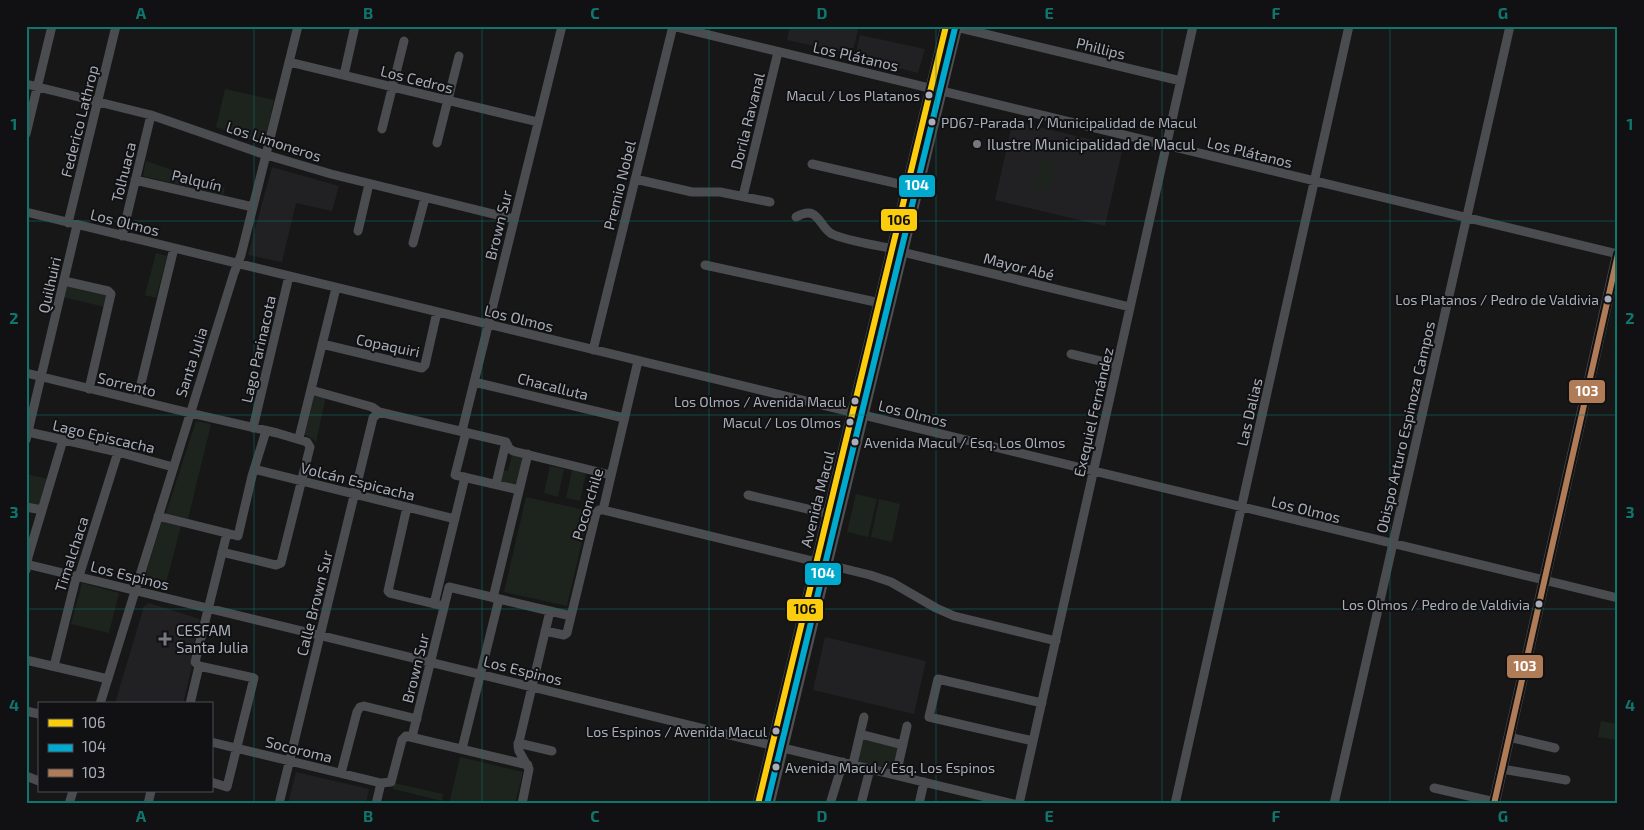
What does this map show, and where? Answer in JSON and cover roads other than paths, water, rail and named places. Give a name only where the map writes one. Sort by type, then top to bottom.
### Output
[{"type":"main road","name":"Avenida Macul","points":[[897,251],[908,186],[953,27]]},
{"type":"main road","name":"Avenida Macul","points":[[769,804],[778,746],[936,90]]},
{"type":"main road","points":[[1495,803],[1618,254]]},
{"type":"main road","name":"Avenida Macul","points":[[822,563],[829,514],[858,414]]},
{"type":"main road","name":"Avenida Macul","points":[[758,804],[778,746]]},
{"type":"street","points":[[26,134],[52,26]]},
{"type":"street","name":"Federico Lathrop","points":[[72,224],[116,26]]},
{"type":"street","name":"Santa Julia","points":[[101,702],[238,264],[298,26]]},
{"type":"street","points":[[344,75],[356,26]]},
{"type":"street","name":"Brown Sur","points":[[466,478],[455,475],[474,382],[562,26]]},
{"type":"street","name":"Los Plátanos","points":[[673,26],[1618,254]]},
{"type":"street","name":"Premio Nobel","points":[[593,350],[673,26]]},
{"type":"street","name":"Exequiel Fernández","points":[[1019,804],[1193,26]]},
{"type":"street","name":"Las Dalias","points":[[1175,804],[1349,26]]},
{"type":"street","name":"Obispo Arturo Espinoza Campos","points":[[1334,804],[1510,26]]},
{"type":"street","name":"Phillips","points":[[953,27],[1181,81]]},
{"type":"street","points":[[382,129],[404,41]]},
{"type":"street","name":"Dorila Ravanal","points":[[743,196],[778,52]]},
{"type":"street","points":[[436,144],[459,56]]},
{"type":"street","name":"Los Cedros","points":[[289,62],[538,122]]},
{"type":"street","name":"Los Limoneros","points":[[26,84],[151,115],[266,155],[369,184],[514,219]]},
{"type":"street","name":"Tolhuaca","points":[[122,236],[151,115]]},
{"type":"street","points":[[812,164],[908,186]]},
{"type":"street","points":[[635,179],[692,192],[717,192],[770,202]]},
{"type":"street","name":"Palquín","points":[[136,180],[253,207]]},
{"type":"street","points":[[358,231],[369,184]]},
{"type":"street","points":[[413,243],[425,198]]},
{"type":"street","name":"Los Olmos","points":[[26,213],[1618,598]]},
{"type":"street","name":"Mayor Abé","points":[[796,217],[802,213],[809,213],[820,220],[830,233],[1130,307]]},
{"type":"street","name":"Quilhuiri","points":[[27,436],[64,281],[72,224]]},
{"type":"street","points":[[136,400],[174,248]]},
{"type":"street","points":[[705,265],[884,304]]},
{"type":"street","name":"Lago Parinacota","points":[[253,428],[289,276]]},
{"type":"street","points":[[64,281],[108,291],[111,294],[89,389]]},
{"type":"street","points":[[299,438],[336,288]]},
{"type":"street","name":"Copaquiri","points":[[322,344],[422,368],[425,365],[437,312]]},
{"type":"street","points":[[1072,354],[1117,365]]},
{"type":"street","name":"Poconchile","points":[[545,631],[566,634],[596,513],[602,510],[638,361]]},
{"type":"street","name":"Sorrento","points":[[26,373],[306,440],[310,447],[302,481]]},
{"type":"street","name":"Chacalluta","points":[[474,382],[624,418]]},
{"type":"street","points":[[311,390],[372,407],[379,412],[506,442],[511,450],[611,475]]},
{"type":"street","name":"Calle Brown Sur","points":[[279,804],[373,418],[379,412]]},
{"type":"street","points":[[158,516],[238,536],[254,469],[266,431]]},
{"type":"street","name":"Lago Episcacha","points":[[27,436],[63,440],[173,467]]},
{"type":"street","points":[[26,566],[63,440]]},
{"type":"street","points":[[496,484],[506,442]]},
{"type":"street","name":"Timalchaca","points":[[54,666],[76,578],[118,452]]},
{"type":"street","points":[[462,749],[528,454]]},
{"type":"street","name":"Volcán Espicacha","points":[[254,469],[455,519]]},
{"type":"street","points":[[434,604],[466,478],[519,490]]},
{"type":"street","points":[[222,552],[280,565],[302,481]]},
{"type":"street","points":[[748,495],[829,514]]},
{"type":"street","points":[[26,507],[42,510]]},
{"type":"street","points":[[407,507],[388,591],[444,606]]},
{"type":"street","points":[[602,510],[870,575],[891,582],[936,608],[954,616],[1056,641]]},
{"type":"street","points":[[212,782],[227,786],[254,678],[199,666],[195,661],[227,533]]},
{"type":"street","name":"Los Espinos","points":[[26,566],[78,576],[1014,804]]},
{"type":"street","name":"Brown Sur","points":[[376,804],[381,783],[391,782],[403,738],[406,736],[412,737],[449,587],[571,616]]},
{"type":"street","points":[[522,804],[530,772],[519,752],[518,743],[550,611]]},
{"type":"street","points":[[26,660],[108,679]]},
{"type":"street","points":[[190,702],[199,666]]},
{"type":"street","points":[[1033,741],[929,717],[938,679],[1042,704]]},
{"type":"street","points":[[342,773],[357,710],[360,707],[364,706],[417,719]]},
{"type":"street","points":[[830,804],[860,734],[864,717]]},
{"type":"street","points":[[896,775],[907,726]]},
{"type":"street","points":[[860,734],[903,745]]},
{"type":"street","points":[[412,737],[528,766]]},
{"type":"street","points":[[1509,738],[1555,748]]},
{"type":"street","name":"Socoroma","points":[[212,742],[381,783]]},
{"type":"street","points":[[518,743],[552,751]]},
{"type":"street","points":[[861,804],[870,769]]},
{"type":"street","points":[[1502,769],[1566,780]]},
{"type":"street","points":[[26,776],[38,781]]},
{"type":"street","points":[[919,804],[924,782]]},
{"type":"street","points":[[1434,788],[1495,803]]},
{"type":"place","name":"Macul / Los Platanos","points":[[929,95]]},
{"type":"place","name":"PD67-Parada 1 / Municipalidad de Macul","points":[[932,122]]},
{"type":"place","name":"Ilustre Municipalidad de Macul","points":[[977,144]]},
{"type":"place","name":"Los Platanos / Pedro de Valdivia","points":[[1608,299]]},
{"type":"place","name":"Los Olmos / Avenida Macul","points":[[855,401]]},
{"type":"place","name":"Macul / Los Olmos","points":[[850,422]]},
{"type":"place","name":"Avenida Macul / Esq. Los Olmos","points":[[855,442]]},
{"type":"place","name":"Los Olmos / Pedro de Valdivia","points":[[1539,604]]},
{"type":"place","name":"CESFAM Santa Julia","points":[[165,639]]},
{"type":"place","name":"Los Espinos / Avenida Macul","points":[[776,731]]},
{"type":"place","name":"Avenida Macul / Esq. Los Espinos","points":[[776,767]]}]
